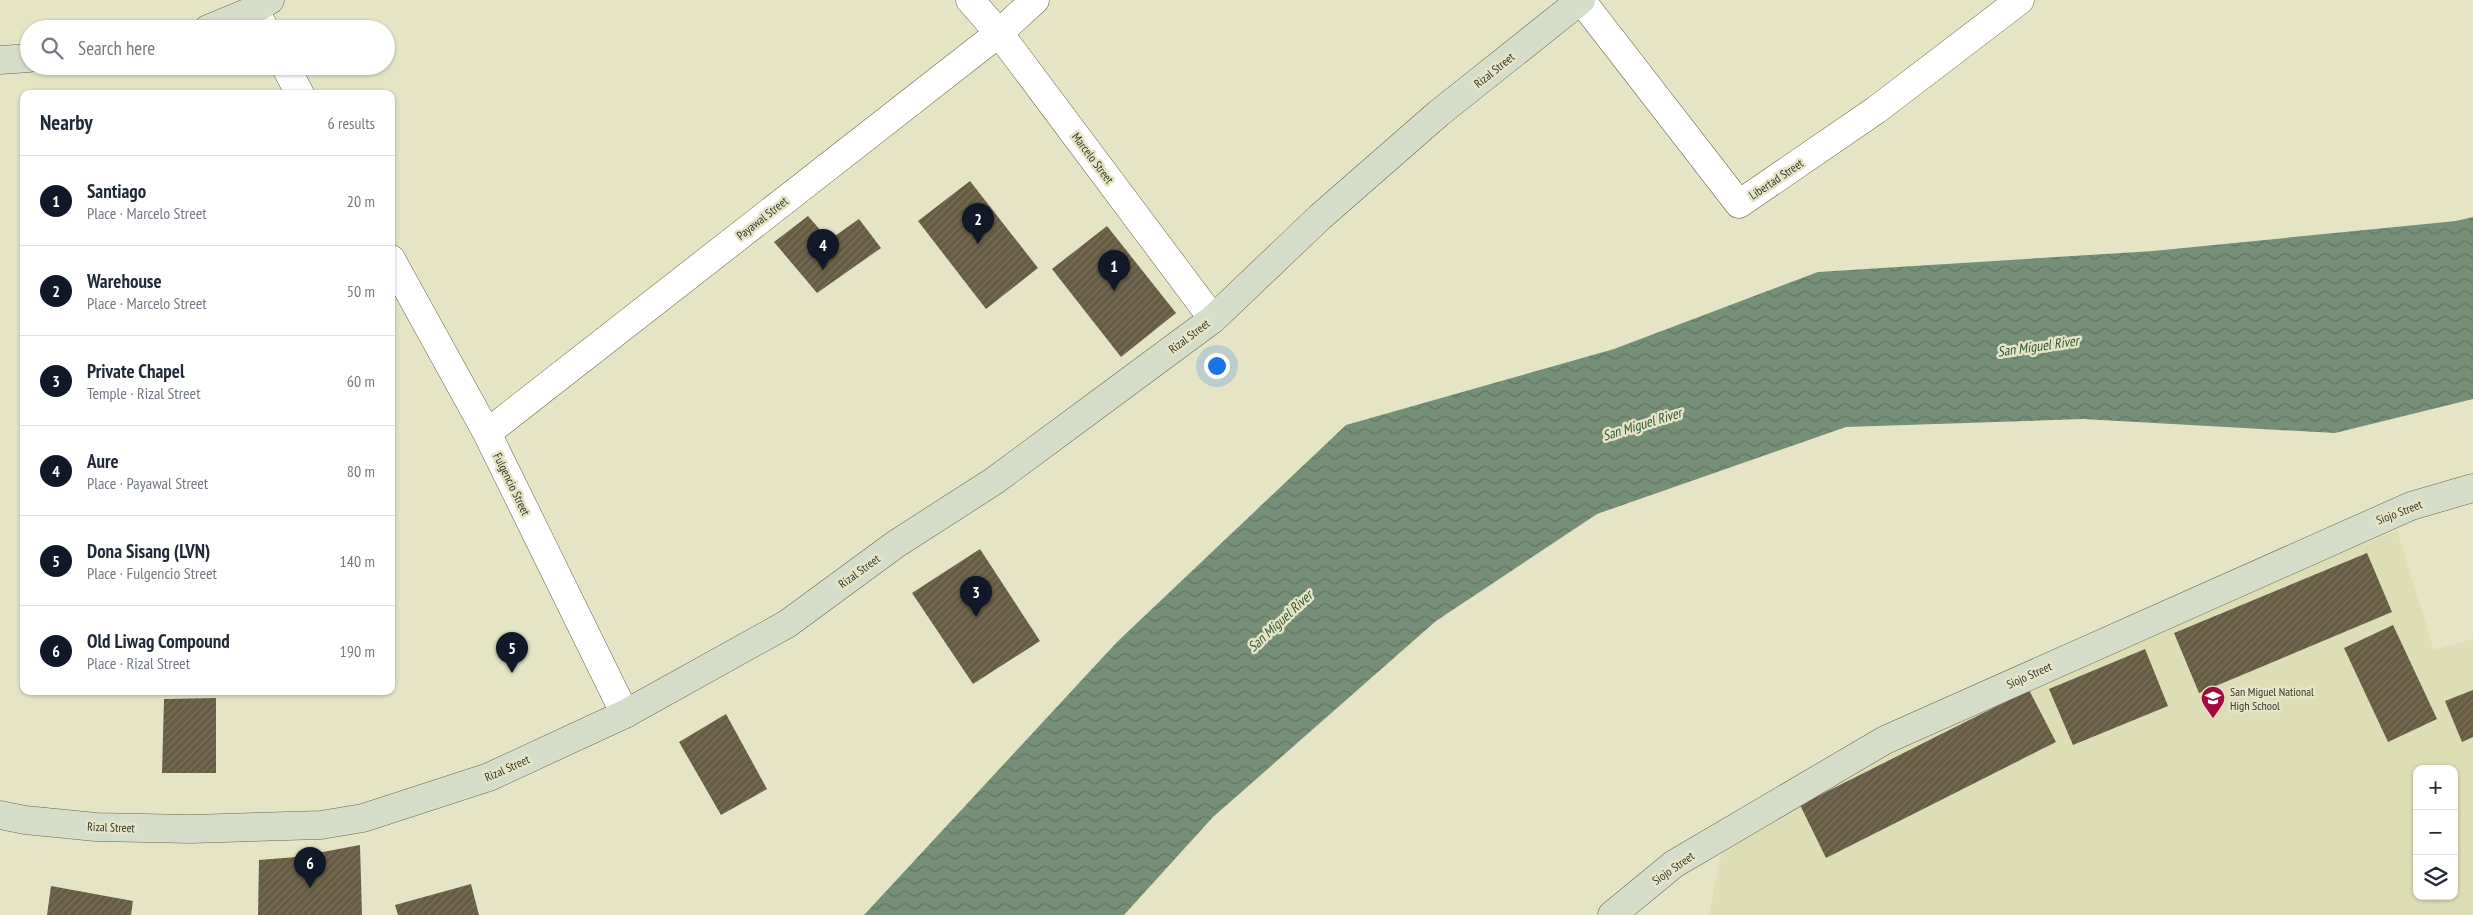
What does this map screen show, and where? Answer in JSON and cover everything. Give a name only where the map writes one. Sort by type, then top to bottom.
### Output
[{"type":"main road","name":"Rizal Street","points":[[0,815],[25,820],[96,827],[191,829],[322,825],[362,818],[489,777],[624,714],[787,624],[896,544],[994,481],[1213,319],[1320,217],[1439,113],[1581,0]]},
{"type":"main road","points":[[239,20],[263,13]]},
{"type":"main road","points":[[0,60],[20,59]]},
{"type":"main road","name":"Siojo Street","points":[[1612,915],[1674,864],[1885,740],[2411,506],[2473,488]]},
{"type":"street","name":"Marcelo Street","points":[[970,0],[999,33],[1213,319]]},
{"type":"street","name":"Payawal Street","points":[[488,433],[999,33],[1035,0]]},
{"type":"street","name":"Libertad Street","points":[[1581,0],[1739,204],[1876,110],[2020,0]]},
{"type":"street","points":[[290,75],[298,90]]},
{"type":"street","name":"Fulgencio Street","points":[[395,266],[488,433],[624,714]]},
{"type":"shaded area","name":"San Miguel National High School","points":[[2397,530],[2434,650],[2473,639],[2473,915],[1709,915],[1722,849],[1863,761],[2043,677]]},
{"type":"water","name":"San Miguel River","points":[[2473,217],[2473,399],[2335,433],[2083,419],[1846,427],[1597,514],[1436,621],[1213,817],[1124,915],[864,915],[1117,642],[1346,425],[1614,349],[1818,272],[2153,251],[2456,221]]},
{"type":"building","points":[[970,181],[1038,268],[986,309],[918,221]]},
{"type":"building","points":[[808,216],[829,240],[859,219],[881,248],[817,293],[774,242]]},
{"type":"building","points":[[1107,226],[1176,313],[1121,357],[1052,269]]},
{"type":"building","points":[[980,549],[1040,641],[973,684],[912,593]]},
{"type":"building","points":[[2367,553],[2392,612],[2199,693],[2174,633]]},
{"type":"building","points":[[2393,625],[2437,719],[2388,742],[2344,648]]},
{"type":"building","points":[[2145,649],[2168,706],[2073,745],[2049,689]]},
{"type":"building","points":[[2029,690],[2056,742],[1826,858],[1800,805]]},
{"type":"building","points":[[2473,690],[2473,737],[2462,742],[2445,701]]},
{"type":"building","points":[[216,698],[216,773],[162,773],[164,699]]},
{"type":"building","points":[[726,714],[767,789],[721,815],[679,742]]},
{"type":"building","points":[[360,845],[362,915],[258,915],[259,860],[296,857]]},
{"type":"building","points":[[471,884],[479,915],[398,915],[395,905]]},
{"type":"building","points":[[51,886],[133,901],[131,915],[47,915]]},
{"type":"place","name":"Warehouse","points":[[978,244]]},
{"type":"place","name":"Aure","points":[[823,270]]},
{"type":"place","name":"Santiago","points":[[1114,291]]},
{"type":"place","name":"Private Chapel","points":[[976,617]]},
{"type":"place","name":"Dona Sisang (LVN)","points":[[512,673]]},
{"type":"place","name":"San Miguel National High School","points":[[2213,719]]},
{"type":"place","name":"Old Liwag Compound","points":[[310,888]]}]
